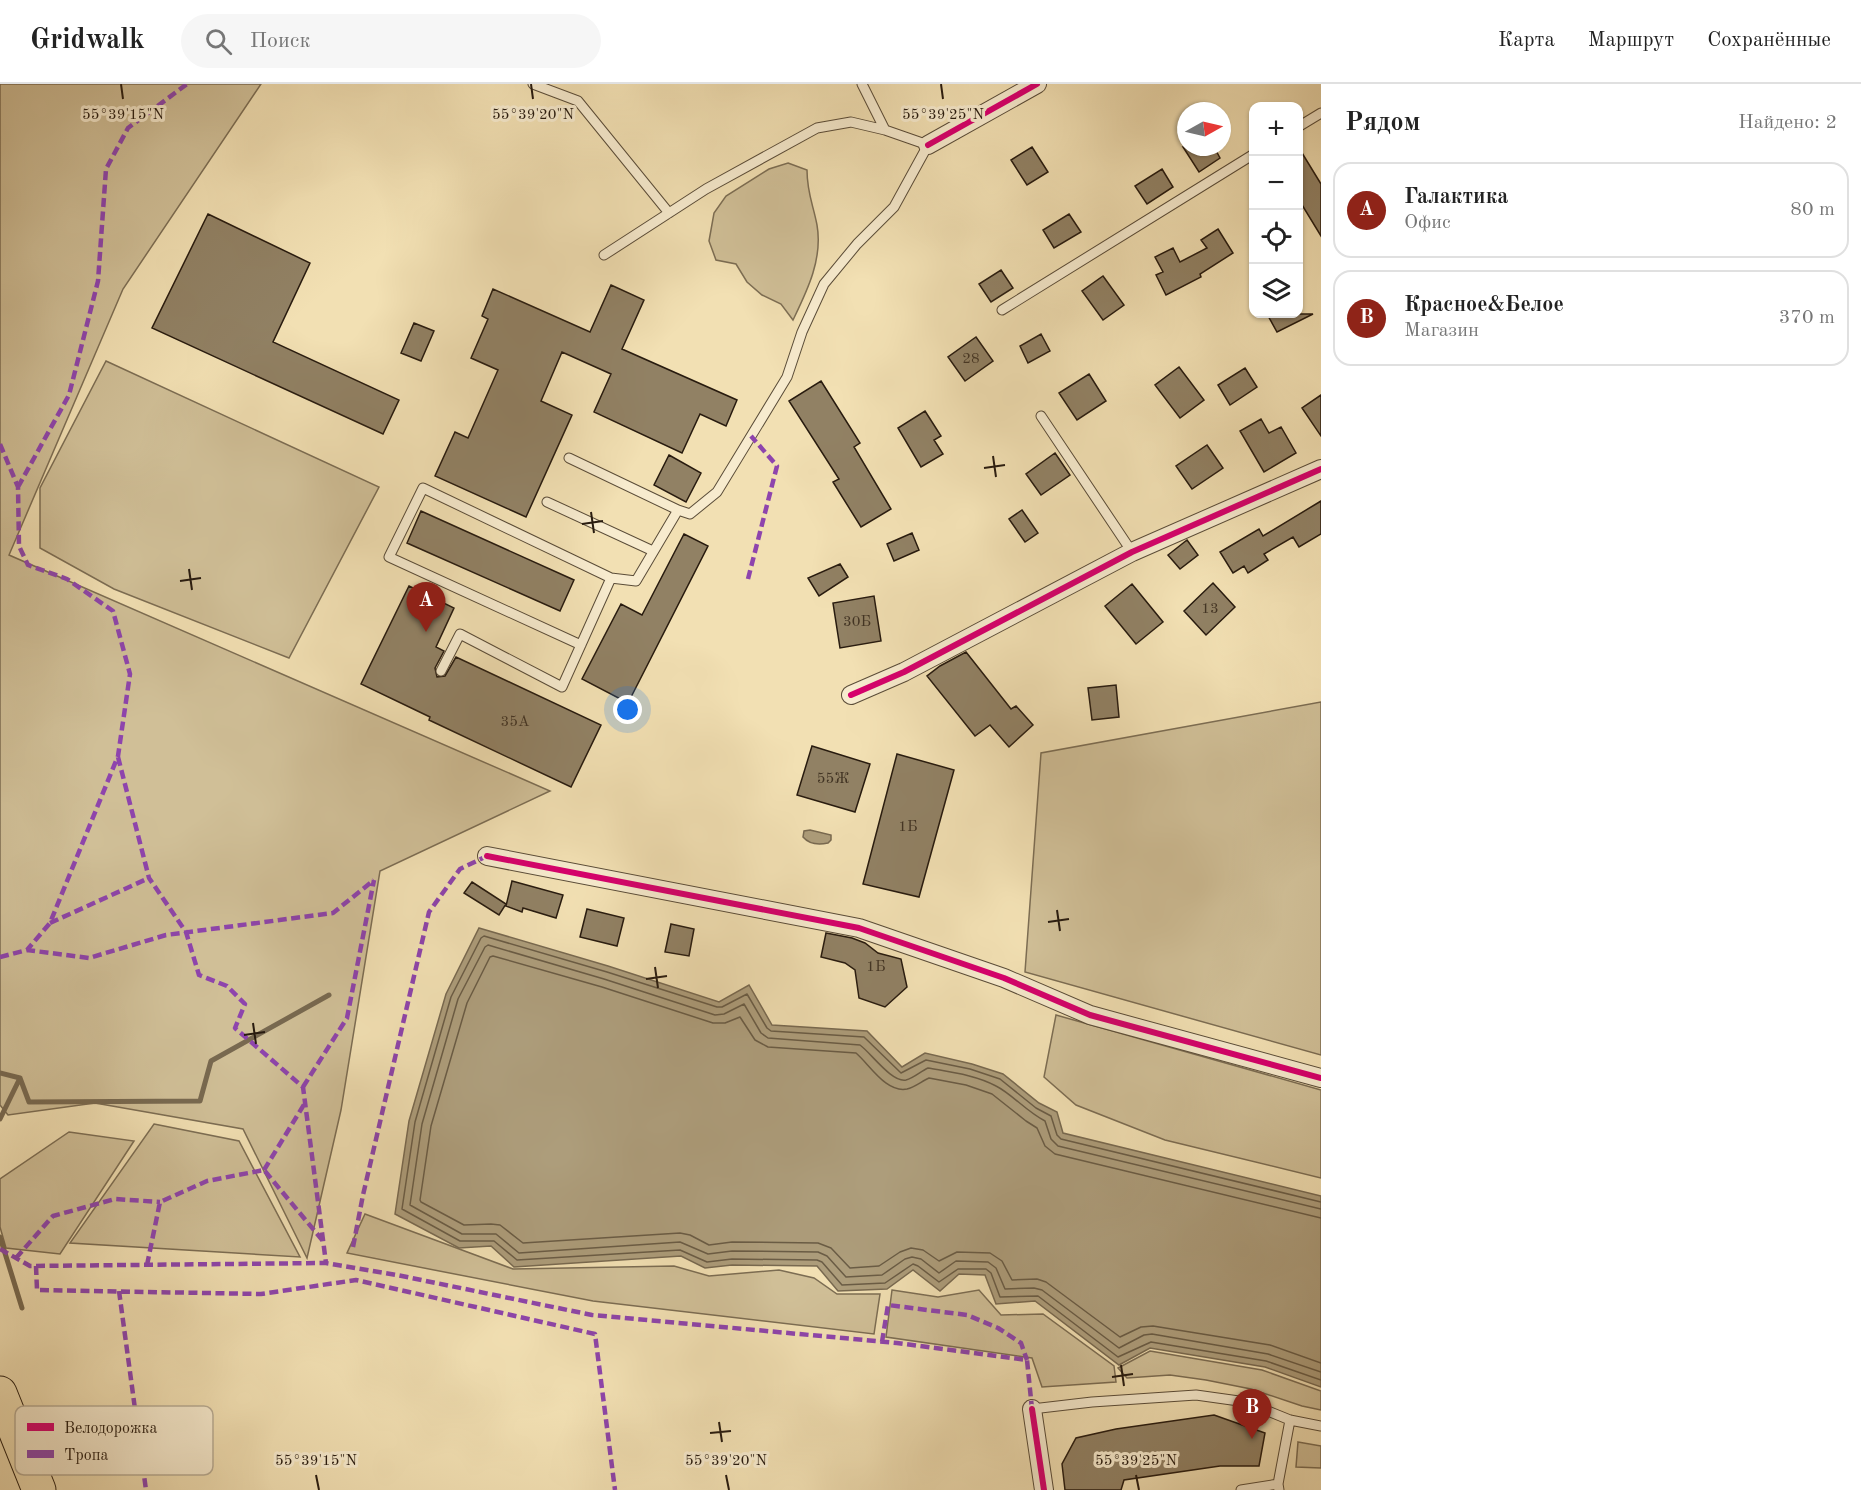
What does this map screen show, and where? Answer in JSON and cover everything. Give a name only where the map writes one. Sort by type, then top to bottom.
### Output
[{"type":"highway","points":[[0,1393],[15,1430]]},
{"type":"highway","points":[[33,1475],[39,1490]]},
{"type":"street","points":[[928,145],[1037,84]]},
{"type":"street","points":[[851,695],[904,672],[1132,552],[1321,469]]},
{"type":"street","points":[[487,856],[859,928],[1004,978],[1090,1016],[1321,1078]]},
{"type":"street","points":[[1032,1409],[1044,1490]]},
{"type":"lane","points":[[533,84],[578,102],[669,213]]},
{"type":"lane","points":[[862,84],[885,130]]},
{"type":"lane","points":[[1303,124],[1321,113]]},
{"type":"lane","points":[[569,458],[690,514],[717,492],[787,377],[802,332],[824,284],[857,244],[894,207],[928,145],[885,130],[851,122],[817,128],[706,189],[604,255]]},
{"type":"lane","points":[[1002,310],[1251,156]]},
{"type":"lane","points":[[1041,416],[1132,552]]},
{"type":"lane","points":[[581,645],[389,557],[423,488],[611,578],[636,581],[678,510]]},
{"type":"lane","points":[[547,502],[653,551]]},
{"type":"lane","points":[[441,671],[460,634],[562,687],[611,578]]},
{"type":"lane","points":[[1032,1409],[1092,1402],[1196,1395],[1246,1402],[1290,1420],[1321,1426]]},
{"type":"lane","points":[[1241,1490],[1279,1487],[1290,1420]]},
{"type":"shaded area","points":[[0,84],[261,84],[123,289],[9,555],[550,791],[380,871],[341,1110],[307,1258],[243,1129],[95,1103],[8,1115],[0,1105]]},
{"type":"shaded area","points":[[788,163],[807,170],[818,238],[816,262],[804,298],[793,320],[781,304],[762,295],[747,282],[736,264],[716,260],[709,241],[714,213],[726,196],[769,169]]},
{"type":"shaded area","points":[[106,361],[379,487],[289,658],[114,589],[40,548],[40,488]]},
{"type":"shaded area","points":[[1321,702],[1321,1055],[1025,972],[1041,753]]},
{"type":"shaded area","points":[[1056,1015],[1321,1090],[1321,1178],[1165,1140],[1076,1105],[1044,1077]]},
{"type":"shaded area","points":[[154,1124],[239,1141],[300,1257],[70,1243]]},
{"type":"shaded area","points":[[69,1132],[134,1141],[60,1254],[6,1248],[0,1227],[0,1179]]},
{"type":"shaded area","points":[[365,1214],[513,1269],[674,1266],[709,1276],[779,1270],[814,1278],[837,1294],[880,1294],[874,1334],[593,1301],[347,1253]]},
{"type":"shaded area","points":[[892,1290],[938,1297],[979,1290],[1001,1315],[1043,1314],[1114,1366],[1116,1382],[1042,1387],[1032,1358],[886,1337]]},
{"type":"shaded area","points":[[1150,1351],[1262,1370],[1321,1391],[1321,1410],[1251,1389],[1206,1380],[1170,1375],[1127,1378],[1118,1368]]},
{"type":"shaded area","points":[[1298,1442],[1321,1446],[1321,1468],[1296,1467]]},
{"type":"water","points":[[810,830],[831,835],[831,840],[821,844],[808,841],[803,837],[804,831]]},
{"type":"water","points":[[479,928],[719,1002],[749,985],[772,1025],[867,1031],[902,1067],[925,1053],[1003,1074],[1039,1103],[1057,1112],[1063,1133],[1321,1196],[1321,1387],[1265,1367],[1150,1348],[1119,1365],[1035,1301],[996,1304],[985,1275],[959,1274],[940,1291],[913,1270],[887,1289],[838,1291],[817,1266],[732,1265],[705,1268],[681,1256],[514,1267],[491,1246],[459,1248],[395,1214],[409,1121],[446,994]]},
{"type":"building","points":[[1032,147],[1048,172],[1027,185],[1011,160]]},
{"type":"building","points":[[1303,155],[1321,184],[1321,236],[1303,207]]},
{"type":"building","points":[[1189,156],[1219,156],[1220,158],[1199,172]]},
{"type":"building","points":[[1162,169],[1173,187],[1147,204],[1135,186]]},
{"type":"building","points":[[208,214],[310,263],[273,342],[399,400],[383,434],[152,328]]},
{"type":"building","points":[[1069,214],[1081,232],[1054,248],[1043,230]]},
{"type":"building","points":[[1218,229],[1233,253],[1200,274],[1201,277],[1166,295],[1156,275],[1163,272],[1155,257],[1173,248],[1180,262],[1207,248],[1201,240]]},
{"type":"building","points":[[1001,270],[1013,288],[991,302],[979,284]]},
{"type":"building","points":[[1103,276],[1124,305],[1103,320],[1082,291]]},
{"type":"building","points":[[611,285],[644,300],[622,349],[737,400],[726,426],[700,414],[682,453],[594,412],[611,374],[562,352],[541,401],[572,415],[526,517],[435,476],[455,432],[468,438],[498,370],[471,358],[488,319],[482,316],[493,289],[590,332]]},
{"type":"building","points":[[1303,314],[1313,314],[1277,332],[1269,318],[1303,318]]},
{"type":"building","points":[[414,323],[434,331],[421,361],[401,353]]},
{"type":"building","points":[[1041,334],[1050,351],[1028,363],[1020,346]]},
{"type":"building","points":[[976,337],[993,361],[965,381],[948,357]]},
{"type":"building","points":[[1179,367],[1204,400],[1180,418],[1155,385]]},
{"type":"building","points":[[1245,368],[1257,387],[1230,405],[1218,385]]},
{"type":"building","points":[[1089,374],[1106,401],[1077,420],[1059,393]]},
{"type":"building","points":[[821,381],[860,443],[854,447],[891,509],[861,527],[833,482],[839,479],[789,401]]},
{"type":"building","points":[[1321,395],[1321,436],[1302,408]]},
{"type":"building","points":[[925,411],[941,436],[934,440],[943,454],[921,467],[898,428]]},
{"type":"building","points":[[1261,419],[1269,433],[1281,427],[1296,453],[1264,472],[1240,431]]},
{"type":"building","points":[[1207,445],[1223,468],[1192,489],[1176,466]]},
{"type":"building","points":[[1055,453],[1070,475],[1041,495],[1026,474]]},
{"type":"building","points":[[669,455],[701,473],[686,502],[654,485]]},
{"type":"building","points":[[1321,501],[1321,534],[1299,547],[1293,537],[1264,554],[1268,560],[1248,573],[1244,566],[1233,573],[1220,552],[1259,529],[1263,536]]},
{"type":"building","points":[[1022,510],[1038,533],[1025,542],[1009,519]]},
{"type":"building","points":[[421,511],[574,580],[560,611],[407,543]]},
{"type":"building","points":[[912,533],[919,550],[894,561],[887,544]]},
{"type":"building","points":[[684,534],[708,546],[628,703],[582,679],[621,604],[642,615]]},
{"type":"building","points":[[1187,540],[1198,555],[1180,569],[1168,555]]},
{"type":"building","points":[[840,564],[848,577],[819,596],[808,578]]},
{"type":"building","points":[[1213,583],[1235,607],[1206,635],[1184,611]]},
{"type":"building","points":[[1132,584],[1163,622],[1136,644],[1105,606]]},
{"type":"building","points":[[409,586],[454,608],[436,647],[444,651],[435,668],[437,677],[445,676],[456,657],[601,725],[571,787],[429,720],[430,717],[361,684]]},
{"type":"building","points":[[874,596],[881,641],[840,648],[833,603]]},
{"type":"building","points":[[966,652],[1011,709],[1016,706],[1033,725],[1009,747],[990,725],[975,736],[927,676]]},
{"type":"building","points":[[1116,685],[1119,717],[1092,720],[1088,688]]},
{"type":"building","points":[[812,746],[870,764],[855,812],[797,795]]},
{"type":"building","points":[[897,754],[954,770],[919,897],[863,884]]},
{"type":"building","points":[[512,881],[563,895],[556,918],[523,908],[522,912],[506,906]]},
{"type":"building","points":[[472,882],[506,904],[499,915],[464,893]]},
{"type":"building","points":[[587,909],[624,918],[617,946],[580,937]]},
{"type":"building","points":[[671,924],[694,929],[689,956],[665,952]]},
{"type":"building","points":[[826,933],[852,938],[865,943],[878,953],[901,959],[907,987],[885,1007],[859,998],[855,970],[845,963],[821,957]]},
{"type":"building","points":[[1214,1415],[1265,1433],[1259,1466],[1220,1466],[1124,1480],[1121,1490],[1065,1490],[1062,1464],[1076,1438],[1116,1429]]},
{"type":"waterway","points":[[0,1073],[20,1078],[29,1102],[200,1101],[211,1061],[329,995]]},
{"type":"waterway","points":[[0,1119],[20,1078]]},
{"type":"waterway","points":[[0,1237],[22,1308]]},
{"type":"marked path","points":[[18,487],[69,395],[98,281],[106,169],[128,128],[187,84]]},
{"type":"marked path","points":[[748,579],[777,466],[751,436]]},
{"type":"marked path","points":[[0,444],[18,487],[19,546],[28,565],[67,579],[113,611],[130,674],[118,756],[50,923],[27,950]]},
{"type":"marked path","points":[[118,757],[149,878],[186,932],[199,975],[227,986],[245,1004],[235,1028],[303,1087],[326,1263]]},
{"type":"marked path","points":[[353,1247],[429,912],[460,869],[487,856]]},
{"type":"marked path","points":[[50,923],[149,878]]},
{"type":"marked path","points":[[0,957],[27,950],[89,958],[166,935],[333,913],[374,880]]},
{"type":"marked path","points":[[303,1087],[347,1018],[374,880]]},
{"type":"marked path","points":[[264,1170],[305,1103]]},
{"type":"marked path","points":[[147,1265],[160,1202],[207,1181],[264,1170],[323,1241]]},
{"type":"marked path","points":[[16,1258],[53,1216],[115,1199],[160,1202]]},
{"type":"marked path","points":[[0,1249],[30,1266],[326,1263],[397,1275],[592,1315],[897,1343],[1027,1360],[1032,1409]]},
{"type":"marked path","points":[[36,1266],[37,1290],[261,1294],[356,1280],[595,1334],[615,1490]]},
{"type":"marked path","points":[[119,1291],[135,1406]]},
{"type":"marked path","points":[[882,1342],[888,1305],[967,1315],[998,1328],[1021,1343],[1027,1360]]},
{"type":"marked path","points":[[144,1475],[146,1490]]},
{"type":"cycle path","points":[[928,145],[1037,84]]},
{"type":"cycle path","points":[[851,695],[904,672],[1132,552],[1321,469]]},
{"type":"cycle path","points":[[487,856],[859,928],[1004,978],[1090,1015],[1321,1078]]},
{"type":"cycle path","points":[[1032,1409],[1044,1490]]},
{"type":"place","name":"Галактика","points":[[426,632]]},
{"type":"place","name":"Красное&Белое","points":[[1252,1439]]}]
